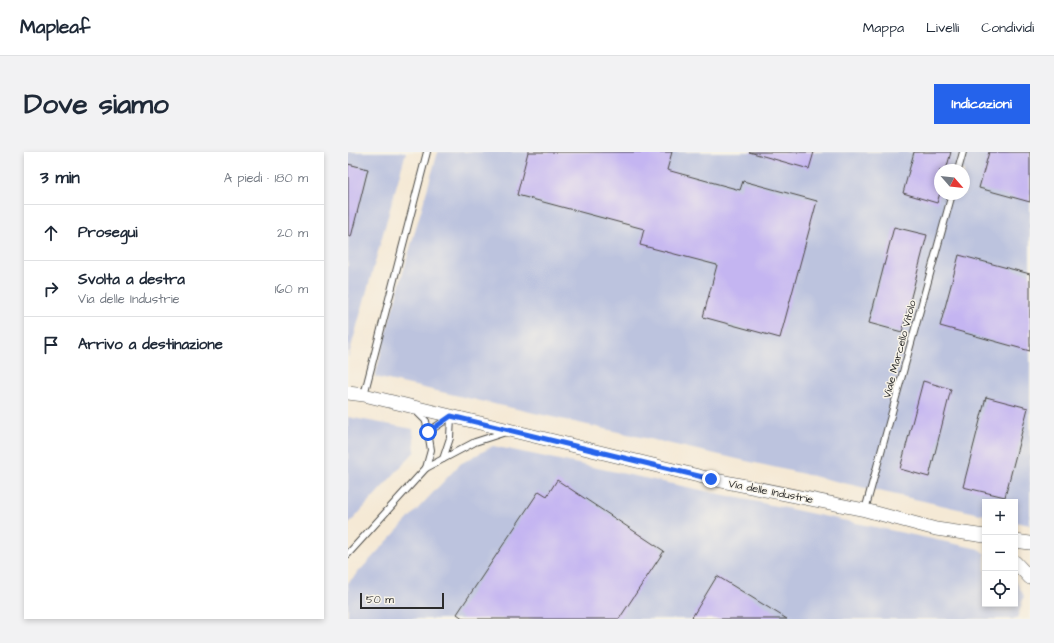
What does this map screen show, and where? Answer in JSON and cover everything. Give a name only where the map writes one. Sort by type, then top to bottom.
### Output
[{"type":"street","name":"Via delle Industrie","points":[[348,393],[364,395],[412,408],[451,416],[711,479],[865,510],[936,529],[982,536]]},
{"type":"street","points":[[1018,541],[1030,543]]},
{"type":"street","points":[[1018,565],[1030,578]]},
{"type":"lane","points":[[364,395],[426,152]]},
{"type":"lane","points":[[960,164],[963,152]]},
{"type":"lane","name":"Viale Marcello Vitolo","points":[[865,510],[950,200]]},
{"type":"lane","points":[[412,408],[426,421],[431,450],[426,468]]},
{"type":"lane","points":[[428,432],[451,416]]},
{"type":"lane","points":[[443,459],[450,438],[451,416]]},
{"type":"lane","points":[[348,554],[426,468],[475,442],[511,431]]},
{"type":"shaded area","points":[[348,152],[406,152],[348,358]]},
{"type":"shaded area","points":[[438,152],[1030,152],[1030,525],[1018,523],[1018,499],[982,499],[982,514],[375,377],[390,318]]},
{"type":"shaded area","points":[[348,417],[413,429],[415,451],[348,525]]},
{"type":"shaded area","points":[[493,446],[979,549],[982,552],[982,607],[1018,607],[1018,585],[1024,596],[1017,619],[348,619],[348,583],[460,464]]},
{"type":"building","points":[[528,152],[672,152],[667,170],[740,190],[743,181],[817,201],[780,338],[703,317],[717,265],[640,245],[644,229],[517,195]]},
{"type":"building","points":[[749,152],[814,152],[809,169]]},
{"type":"building","points":[[914,152],[951,152],[948,164],[934,164],[934,200],[938,200],[937,203],[903,193]]},
{"type":"building","points":[[989,152],[1030,152],[1030,202],[979,188]]},
{"type":"building","points":[[348,164],[368,169],[351,237],[348,236]]},
{"type":"building","points":[[894,227],[927,235],[902,332],[869,323]]},
{"type":"building","points":[[959,255],[1030,274],[1030,351],[940,326]]},
{"type":"building","points":[[923,381],[951,389],[929,477],[900,469]]},
{"type":"building","points":[[986,397],[1028,408],[1005,497],[963,487]]},
{"type":"building","points":[[557,480],[664,551],[619,619],[464,619],[457,614],[539,491],[547,496]]},
{"type":"building","points":[[717,576],[787,619],[691,619]]},
{"type":"route","points":[[428,432],[451,416],[711,479]]}]
